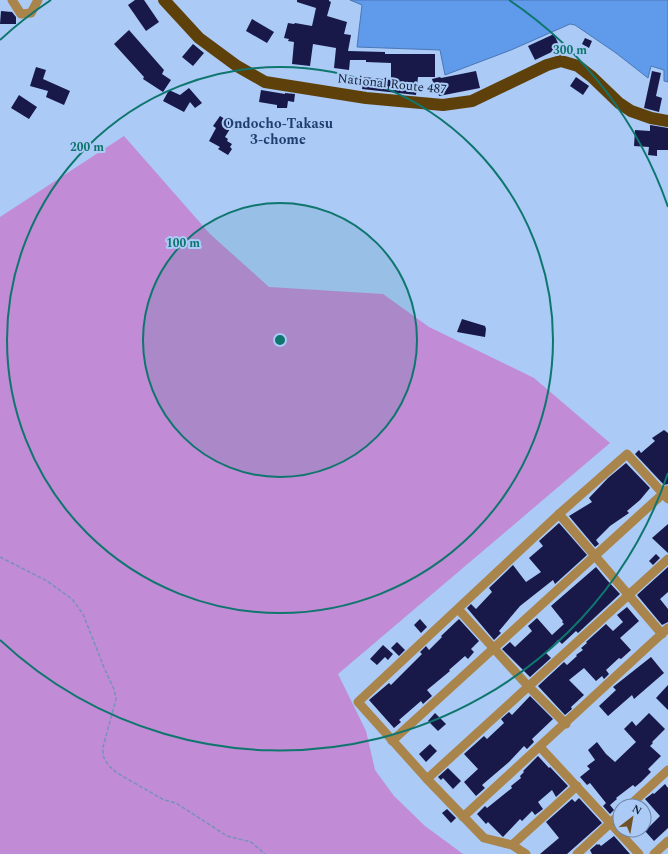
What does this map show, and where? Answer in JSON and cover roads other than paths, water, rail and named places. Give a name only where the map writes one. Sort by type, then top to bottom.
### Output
[{"type":"highway","name":"National Route 487","points":[[164,0],[199,38],[237,66],[265,82],[366,98],[443,105],[472,101],[547,65],[561,61],[578,66],[592,77],[619,103],[631,111],[651,118],[668,121]]},
{"type":"street","points":[[12,0],[21,14],[31,13],[38,0]]},
{"type":"street","points":[[392,741],[594,557],[666,494],[627,454],[559,514],[358,702],[392,741],[427,779],[484,838],[512,845],[526,854]]},
{"type":"street","points":[[463,817],[566,724],[665,631],[628,595],[594,557],[559,514]]},
{"type":"street","points":[[427,779],[668,559]]},
{"type":"street","points":[[458,609],[528,686],[566,724]]},
{"type":"street","points":[[540,747],[639,854]]},
{"type":"street","points":[[638,798],[668,770]]},
{"type":"street","points":[[512,845],[577,786]]},
{"type":"street","points":[[577,854],[610,824]]},
{"type":"street","points":[[654,854],[668,841]]},
{"type":"water","points":[[350,0],[668,0],[668,82],[664,81],[664,70],[651,66],[648,78],[616,53],[575,25],[570,24],[511,50],[445,75],[440,50],[357,47],[362,5]]},
{"type":"district","name":"Ondocho-Takasu 3-chome","points":[[278,132]]}]
